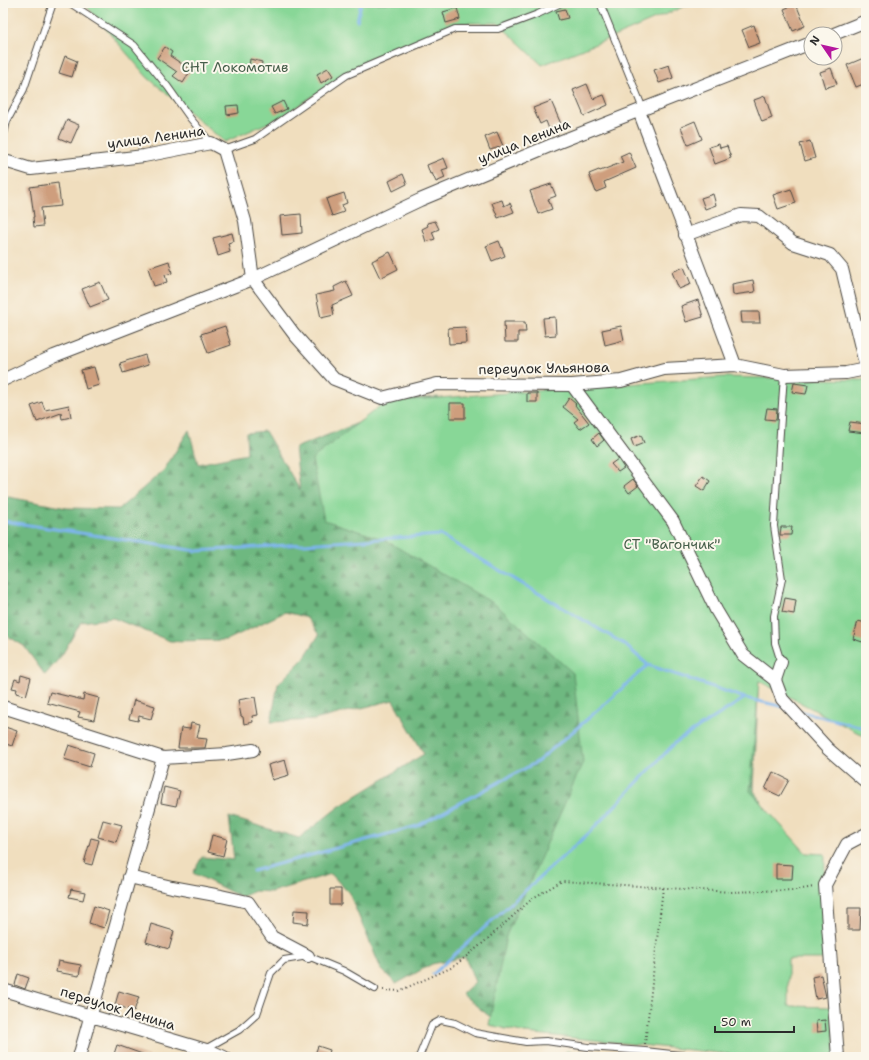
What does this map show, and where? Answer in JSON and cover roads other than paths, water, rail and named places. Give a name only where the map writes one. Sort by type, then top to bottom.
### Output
[{"type":"street","points":[[843,30],[866,21]]},
{"type":"street","name":"улица Ленина","points":[[3,380],[54,356],[254,279],[420,200],[559,142],[803,47]]},
{"type":"street","points":[[641,110],[685,234],[710,295],[734,365]]},
{"type":"street","name":"улица Ленина","points":[[6,159],[31,169],[144,156],[211,143],[224,150]]},
{"type":"street","points":[[224,150],[245,221],[254,279]]},
{"type":"street","points":[[685,234],[741,215],[759,216],[793,243],[830,255],[842,269],[866,368]]},
{"type":"street","name":"переулок Ульянова","points":[[254,279],[294,334],[334,379],[382,398],[437,384],[572,386],[621,381],[664,369],[734,365],[784,375],[846,373],[866,368]]},
{"type":"street","points":[[572,386],[673,521],[716,610],[743,655],[775,680],[782,698],[828,749],[866,782]]},
{"type":"street","points":[[775,680],[781,662]]},
{"type":"street","points":[[3,707],[163,758],[227,754],[253,750]]},
{"type":"street","points":[[79,1057],[163,758]]},
{"type":"street","points":[[838,1057],[825,885],[847,844],[866,834]]},
{"type":"street","points":[[129,877],[248,902],[272,937],[308,956]]},
{"type":"street","name":"переулок Ленина","points":[[3,990],[224,1057]]},
{"type":"lane","points":[[3,138],[7,121],[24,89],[53,3]]},
{"type":"lane","points":[[70,3],[134,45],[211,143]]},
{"type":"lane","points":[[224,150],[255,139],[347,74],[455,29],[498,29],[538,14],[561,3]]},
{"type":"lane","points":[[600,3],[641,110]]},
{"type":"lane","points":[[781,662],[775,643],[774,616],[782,579],[774,526],[784,375]]},
{"type":"lane","points":[[204,1050],[239,1030],[257,1014],[271,973],[284,960],[308,956],[344,971],[375,989]]},
{"type":"lane","points":[[419,1057],[432,1025],[441,1020],[455,1023],[475,1033],[526,1042],[546,1041],[588,1047],[698,1057]]},
{"type":"waterway","points":[[357,21],[361,3]]},
{"type":"waterway","points":[[3,521],[197,551],[440,535],[624,644],[648,665],[745,698],[784,707]]},
{"type":"waterway","points":[[253,871],[417,826],[537,762],[648,665]]},
{"type":"waterway","points":[[433,974],[590,832],[676,742],[745,698]]},
{"type":"waterway","points":[[799,711],[866,728]]},
{"type":"park label","name":"СНТ Локомотив","points":[[235,67]]},
{"type":"park label","name":"СТ \"Вагончик\"","points":[[672,544]]}]
